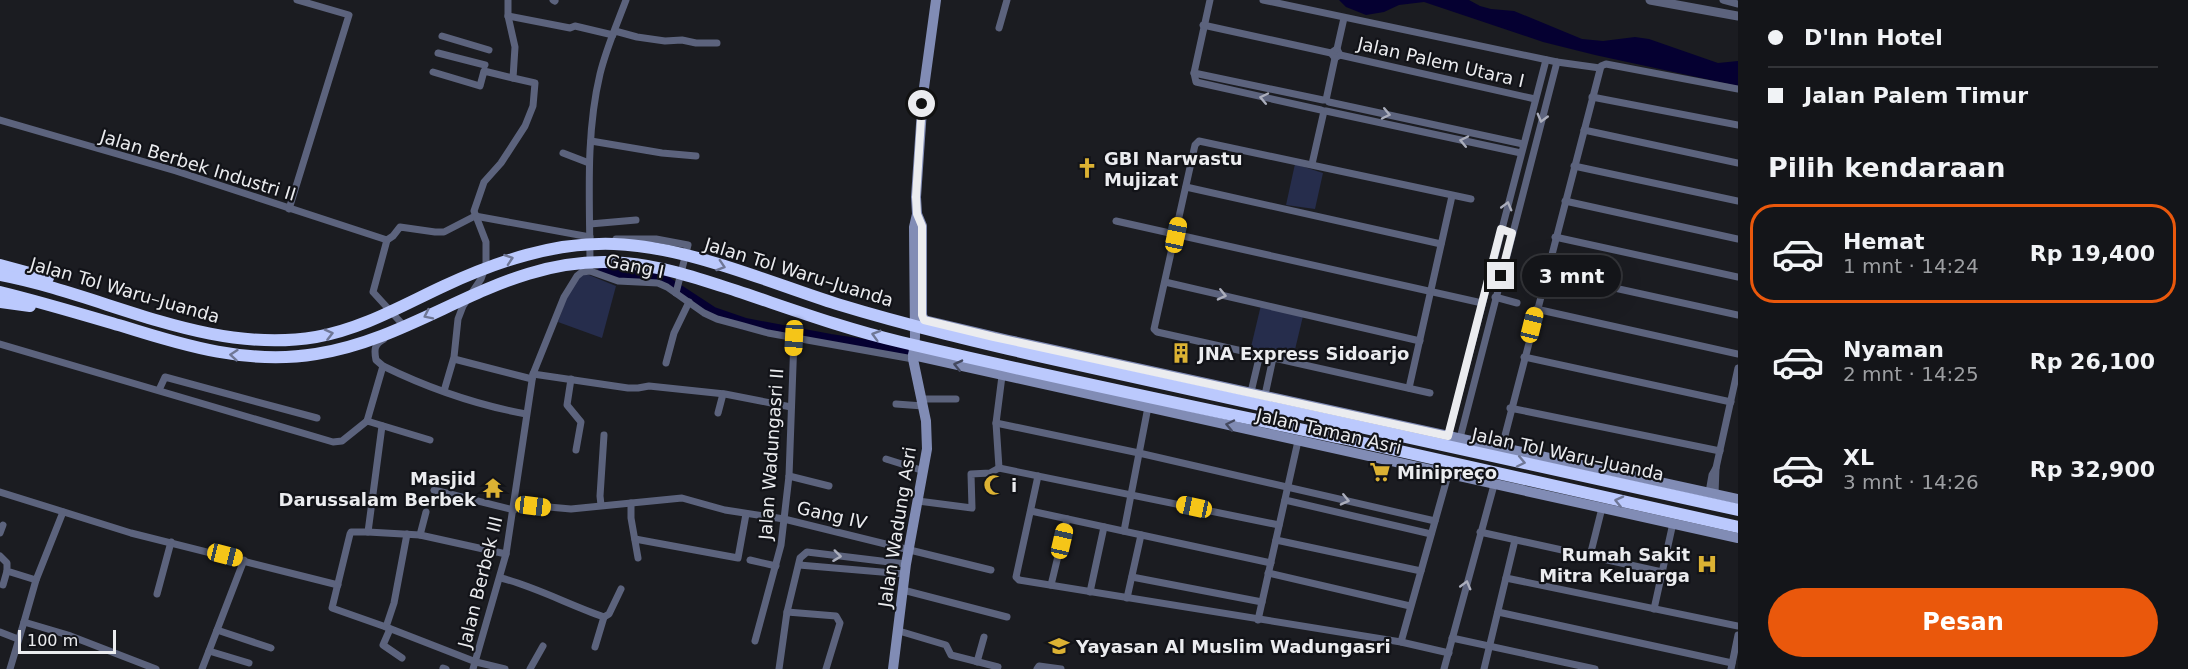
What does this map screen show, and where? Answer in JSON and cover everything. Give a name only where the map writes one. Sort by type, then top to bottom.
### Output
[{"type":"highway","name":"Jalan Tol Waru–Juanda","points":[[0,275],[54,287],[186,329],[220,337],[293,340],[320,336],[363,324],[447,285],[520,255],[573,246],[631,245],[672,252],[704,261],[838,304],[946,334],[1738,510]]},
{"type":"highway","name":"Jalan Tol Waru–Juanda","points":[[0,292],[219,353],[292,357],[323,353],[366,343],[485,288],[531,271],[581,262],[629,263],[698,278],[894,340],[1048,376],[1341,438],[1738,527]]},
{"type":"highway","points":[[0,265],[105,296],[186,329]]},
{"type":"highway","points":[[0,302],[31,306],[124,332],[168,340]]},
{"type":"highway","points":[[1341,438],[1346,430],[1344,423]]},
{"type":"main road","points":[[915,337],[914,226],[917,214],[922,104],[936,0]]},
{"type":"main road","points":[[915,337],[924,320],[922,315],[922,226],[917,214]]},
{"type":"main road","points":[[924,320],[1738,499]]},
{"type":"main road","points":[[980,370],[988,353],[989,336]]},
{"type":"main road","name":"Jalan Wadung Asri","points":[[893,669],[905,569],[924,471],[927,436],[913,357],[915,337]]},
{"type":"main road","points":[[1001,376],[1008,340]]},
{"type":"main road","name":"Jalan Taman Asri","points":[[913,357],[1738,538]]},
{"type":"street","points":[[290,209],[349,15],[297,0]]},
{"type":"street","points":[[508,0],[508,16],[515,47],[513,78]]},
{"type":"street","points":[[590,271],[589,163],[591,141],[600,74],[626,0]]},
{"type":"street","points":[[999,28],[1006,0]]},
{"type":"street","points":[[1210,0],[1194,73],[1194,80],[1200,84],[1521,153]]},
{"type":"street","points":[[1263,0],[1546,60],[1600,68],[1606,64],[1738,89]]},
{"type":"street","points":[[1650,0],[1738,16]]},
{"type":"street","points":[[1710,11],[1713,0]]},
{"type":"street","points":[[1723,0],[1738,4]]},
{"type":"street","points":[[508,16],[570,28],[575,26],[665,41],[682,40],[717,44]]},
{"type":"street","points":[[1326,101],[1344,18]]},
{"type":"street","name":"Jalan Palem Utara I","points":[[1203,25],[1535,99]]},
{"type":"street","points":[[433,72],[480,86],[485,68],[489,48],[442,36]]},
{"type":"street","points":[[438,53],[535,83],[533,106],[517,141],[484,182],[474,211],[486,242],[486,265],[481,279],[463,306],[458,320],[454,358],[444,391]]},
{"type":"street","points":[[1448,436],[1546,60]]},
{"type":"street","points":[[1460,438],[1557,62]]},
{"type":"street","points":[[1502,447],[1510,408],[1600,68]]},
{"type":"street","points":[[1194,73],[1523,144]]},
{"type":"street","points":[[1593,97],[1738,125]]},
{"type":"street","points":[[1324,110],[1319,104],[1326,101]]},
{"type":"street","points":[[1312,164],[1324,110]]},
{"type":"street","name":"Jalan Berbek Industri II","points":[[0,120],[176,171],[387,240]]},
{"type":"street","points":[[1584,130],[1738,163]]},
{"type":"street","points":[[591,141],[662,153],[696,156]]},
{"type":"street","points":[[1430,393],[1155,331],[1195,145],[1199,141],[1472,199]]},
{"type":"street","points":[[563,153],[589,163]]},
{"type":"street","points":[[1574,166],[1738,201]]},
{"type":"street","points":[[1186,187],[1441,244]]},
{"type":"street","points":[[1409,388],[1452,196]]},
{"type":"street","points":[[1565,201],[1738,239]]},
{"type":"street","points":[[526,414],[506,411],[444,391],[383,366],[376,360],[377,343],[405,328],[373,292],[387,240],[398,228],[444,232],[475,216],[590,238],[656,239],[688,245],[676,291]]},
{"type":"street","points":[[590,224],[636,220]]},
{"type":"street","points":[[1116,221],[1482,303]]},
{"type":"street","points":[[1501,229],[1512,233]]},
{"type":"street","points":[[1556,237],[1738,277]]},
{"type":"street","name":"Gang I","points":[[590,271],[618,281],[658,283],[676,291],[704,314],[717,319],[794,338],[913,357]]},
{"type":"street","name":"Jalan Berbek III","points":[[475,665],[506,554],[533,377],[569,286],[582,272],[590,271]]},
{"type":"street","points":[[1546,273],[1738,315]]},
{"type":"street","points":[[1166,282],[1420,341]]},
{"type":"street","points":[[1495,297],[1517,303]]},
{"type":"street","points":[[666,363],[674,333],[689,302]]},
{"type":"street","points":[[1536,309],[1738,354]]},
{"type":"street","name":"Jalan Wadungasri II","points":[[755,641],[776,566],[784,519],[789,476],[794,338]]},
{"type":"street","points":[[0,344],[333,442],[342,441],[367,421],[383,366]]},
{"type":"street","points":[[1251,392],[1260,354]]},
{"type":"street","points":[[1524,357],[1731,402]]},
{"type":"street","points":[[454,358],[533,377],[628,388],[649,386],[723,394],[791,407]]},
{"type":"street","points":[[1265,395],[1273,358]]},
{"type":"street","points":[[1712,493],[1712,475],[1716,468],[1738,368]]},
{"type":"street","points":[[999,468],[996,423],[1001,376]]},
{"type":"street","points":[[159,390],[165,377],[317,418]]},
{"type":"street","points":[[571,380],[567,405],[581,422],[576,450]]},
{"type":"street","points":[[718,413],[723,394]]},
{"type":"street","points":[[896,404],[956,399]]},
{"type":"street","points":[[1124,531],[1148,407]]},
{"type":"street","points":[[1510,408],[1720,451]]},
{"type":"street","points":[[367,421],[430,440]]},
{"type":"street","points":[[996,423],[1140,453],[1435,521]]},
{"type":"street","points":[[368,532],[382,426]]},
{"type":"street","points":[[601,505],[604,435]]},
{"type":"street","points":[[1258,620],[1298,441]]},
{"type":"street","points":[[886,459],[924,471]]},
{"type":"street","points":[[918,501],[972,508],[971,474],[990,473],[999,468],[1279,525]]},
{"type":"street","points":[[1401,642],[1448,475]]},
{"type":"street","points":[[789,476],[829,486]]},
{"type":"street","points":[[1038,476],[1017,579],[1401,642],[1449,653]]},
{"type":"street","points":[[1444,669],[1494,484]]},
{"type":"street","name":"Gang IV","points":[[434,490],[514,507],[571,509],[682,498],[746,514],[784,519],[909,548],[991,570]]},
{"type":"street","points":[[0,492],[131,533],[338,585]]},
{"type":"street","points":[[1285,500],[1431,534]]},
{"type":"street","points":[[631,503],[630,517],[638,558]]},
{"type":"street","points":[[1590,556],[1602,508]]},
{"type":"street","points":[[1031,511],[1270,563]]},
{"type":"street","points":[[10,669],[36,580],[63,512]]},
{"type":"street","points":[[420,535],[426,512]]},
{"type":"street","points":[[634,539],[738,558],[746,514]]},
{"type":"street","points":[[1051,585],[1067,519]]},
{"type":"street","points":[[1654,609],[1673,523]]},
{"type":"street","points":[[0,533],[3,525]]},
{"type":"street","points":[[1090,592],[1104,527]]},
{"type":"street","points":[[505,669],[475,665],[388,628],[332,608],[351,532],[420,535],[506,554]]},
{"type":"street","points":[[1480,532],[1662,572]]},
{"type":"street","points":[[402,658],[383,645],[394,603],[407,534]]},
{"type":"street","points":[[1126,598],[1141,535]]},
{"type":"street","points":[[1276,540],[1421,571]]},
{"type":"street","points":[[1484,669],[1515,540]]},
{"type":"street","points":[[157,594],[171,542]]},
{"type":"street","points":[[779,669],[787,612],[800,558],[807,552],[905,569]]},
{"type":"street","points":[[0,556],[7,563],[3,585]]},
{"type":"street","points":[[202,669],[244,560]]},
{"type":"street","points":[[750,560],[776,566]]},
{"type":"street","points":[[799,564],[905,569]]},
{"type":"street","points":[[7,571],[36,580]]},
{"type":"street","points":[[1268,573],[1410,606]]},
{"type":"street","points":[[1132,577],[1262,602]]},
{"type":"street","points":[[501,578],[536,589],[604,617]]},
{"type":"street","points":[[1506,578],[1738,626]]},
{"type":"street","points":[[595,647],[604,617],[609,614],[621,589]]},
{"type":"street","points":[[903,590],[1007,617]]},
{"type":"street","points":[[787,612],[836,616],[839,619],[840,623],[826,669]]},
{"type":"street","points":[[1497,612],[1731,666],[1738,635]]},
{"type":"street","points":[[24,622],[68,635],[156,669]]},
{"type":"street","points":[[217,630],[271,648]]},
{"type":"street","points":[[899,631],[946,645],[951,655],[998,667]]},
{"type":"street","points":[[0,632],[18,639]]},
{"type":"street","points":[[977,662],[984,637]]},
{"type":"street","points":[[1452,638],[1595,669]]},
{"type":"street","points":[[530,669],[543,646]]},
{"type":"street","points":[[209,651],[249,663]]},
{"type":"street","points":[[1037,669],[1039,666],[1060,669]]},
{"type":"shaded area","points":[[1339,0],[1469,0],[1491,9],[1514,11],[1582,39],[1603,41],[1635,37],[1649,39],[1718,63],[1738,61],[1738,86],[1543,42],[1424,2],[1399,5],[1384,12],[1366,15],[1346,7]]},
{"type":"shaded area","points":[[1295,164],[1323,173],[1315,209],[1286,205]]},
{"type":"shaded area","points":[[582,275],[589,275],[616,286],[602,338],[558,322],[570,288]]},
{"type":"shaded area","points":[[1261,305],[1303,316],[1293,358],[1251,347]]},
{"type":"waterway","points":[[604,271],[625,277],[658,277],[713,313],[745,324],[910,352]]},
{"type":"place","name":"GBI Narwastu Mujizat","points":[[1087,168]]},
{"type":"place","name":"JNA Express Sidoarjo","points":[[1181,353]]},
{"type":"place","name":"Minipreço","points":[[1380,472]]},
{"type":"place","name":"i","points":[[994,485]]},
{"type":"place","name":"Masjid Darussalam Berbek","points":[[493,488]]},
{"type":"place","name":"Rumah Sakit Mitra Keluarga","points":[[1707,564]]},
{"type":"place","name":"Yayasan Al Muslim Wadungasri","points":[[1059,646]]},
{"type":"route","points":[[922,104],[916,197],[917,214],[922,226],[922,315],[924,320],[1448,436],[1501,229],[1512,233],[1501,276]]}]
